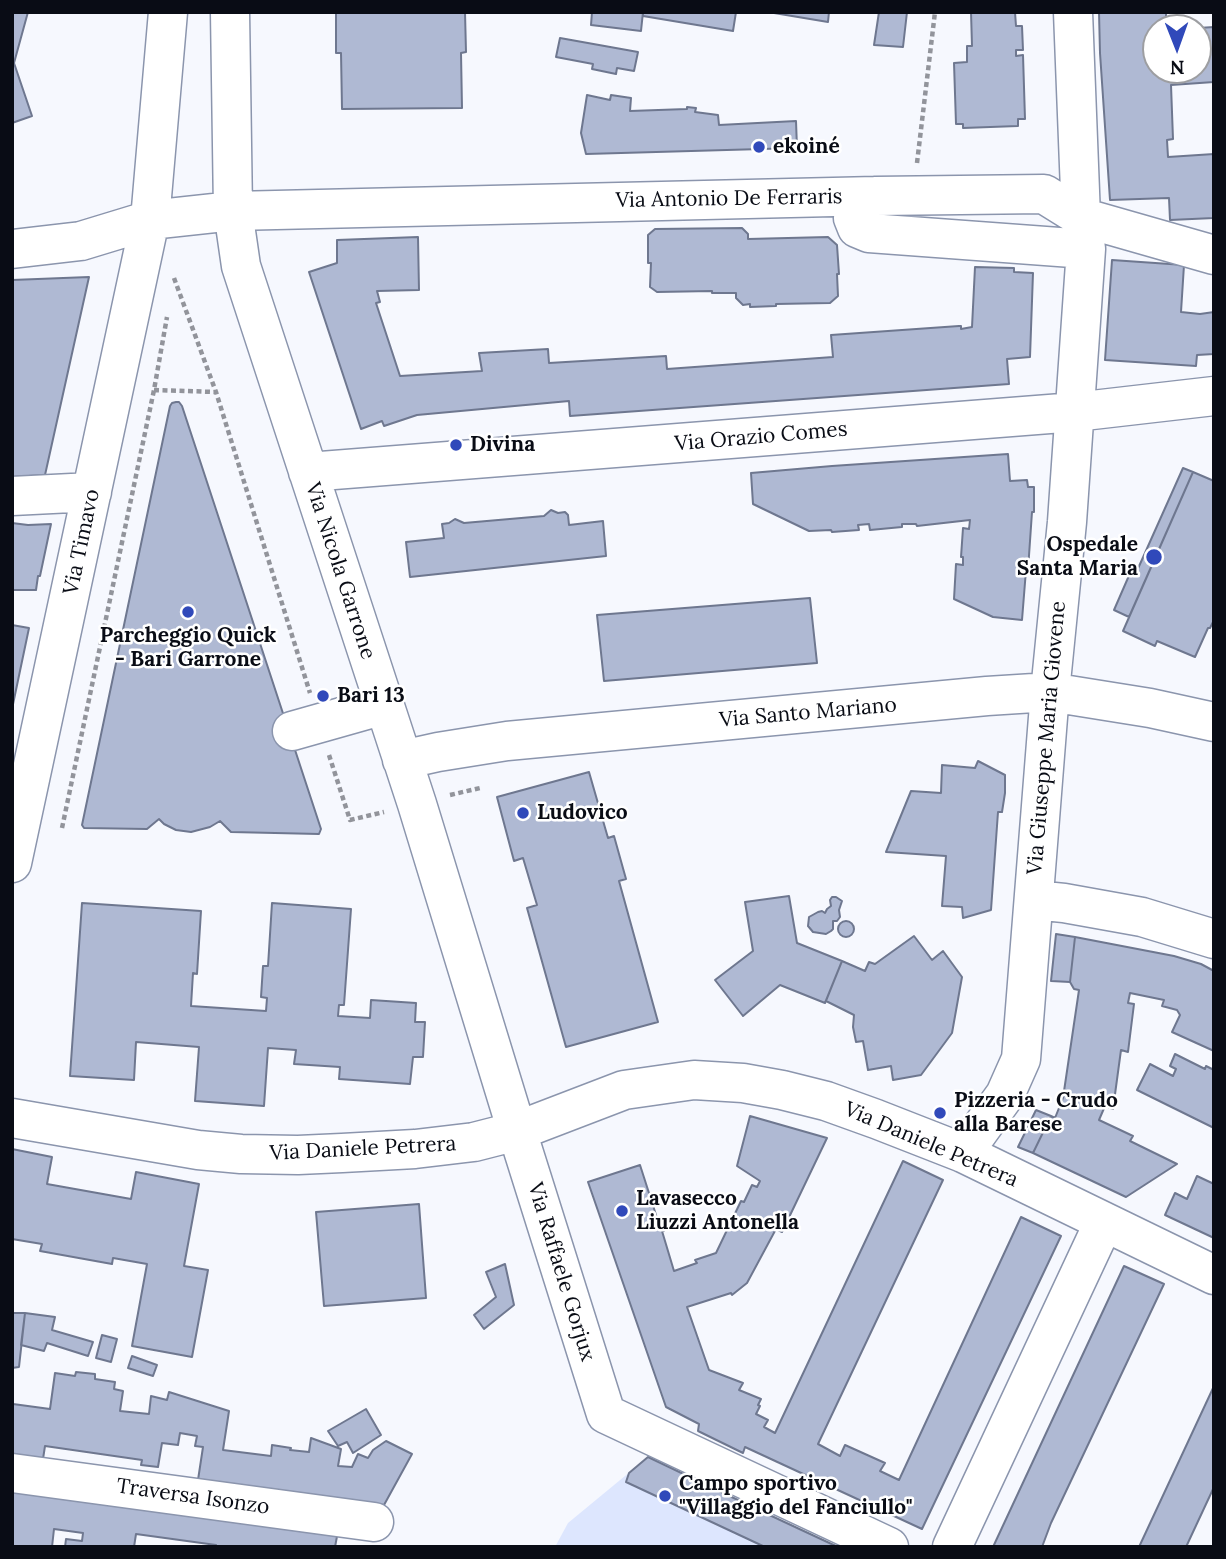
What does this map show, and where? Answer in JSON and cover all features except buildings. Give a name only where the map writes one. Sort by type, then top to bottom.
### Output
[{"type":"street","name":"Via Timavo","points":[[12,863],[21,780],[92,492],[150,220],[168,12]]},
{"type":"street","name":"Via Nicola Garrone","points":[[230,12],[233,211],[241,266],[417,804],[517,1131]]},
{"type":"street","name":"Via Giuseppe Maria Giovene","points":[[963,1153],[1005,1095],[1021,1059],[1075,412],[1083,233],[1073,12]]},
{"type":"street","name":"Via Antonio De Ferraris","points":[[12,249],[81,241],[150,220],[233,211],[1044,194],[1083,233],[1214,255]]},
{"type":"street","points":[[876,196],[859,205],[853,218],[857,228],[869,233],[1083,233]]},
{"type":"street","name":"Via Orazio Comes","points":[[308,472],[1075,412],[1214,396]]},
{"type":"street","points":[[12,496],[92,492]]},
{"type":"street","name":"Via Santo Mariano","points":[[402,760],[520,740],[1050,692],[1150,708],[1214,722]]},
{"type":"street","points":[[305,726],[384,705]]},
{"type":"street","points":[[1034,900],[1142,917],[1214,939]]},
{"type":"street","name":"Via Daniele Petrera","points":[[12,1118],[198,1150],[298,1155],[415,1149],[474,1142],[517,1131],[624,1090],[694,1080],[743,1083],[826,1101],[963,1153],[1214,1275]]},
{"type":"street","name":"Via Raffaele Gorjux","points":[[517,1131],[606,1414],[889,1547]]},
{"type":"street","points":[[952,1547],[1104,1222]]},
{"type":"street","name":"Traversa Isonzo","points":[[12,1473],[374,1522]]},
{"type":"path","points":[[917,164],[935,12]]},
{"type":"path","points":[[172,290],[174,278],[216,392],[305,726],[350,820],[480,788]]},
{"type":"path","points":[[62,828],[168,315]]},
{"type":"path","points":[[154,390],[216,392]]},
{"type":"shaded area","name":"Campo sportivo \"Villaggio del Fanciullo\"","points":[[648,1457],[838,1547],[555,1547],[568,1523]]},
{"type":"place","name":"ekoiné","points":[[759,147]]},
{"type":"place","name":"Divina","points":[[456,445]]},
{"type":"place","name":"Ospedale Santa Maria","points":[[1154,557]]},
{"type":"place","name":"Parcheggio Quick - Bari Garrone","points":[[188,612]]},
{"type":"place","name":"Bari 13","points":[[323,696]]},
{"type":"place","name":"Ludovico","points":[[523,813]]},
{"type":"place","name":"Pizzeria - Crudo alla Barese","points":[[940,1113]]},
{"type":"place","name":"Lavasecco Liuzzi Antonella","points":[[622,1211]]},
{"type":"place","name":"Campo sportivo \"Villaggio del Fanciullo\"","points":[[665,1496]]}]
